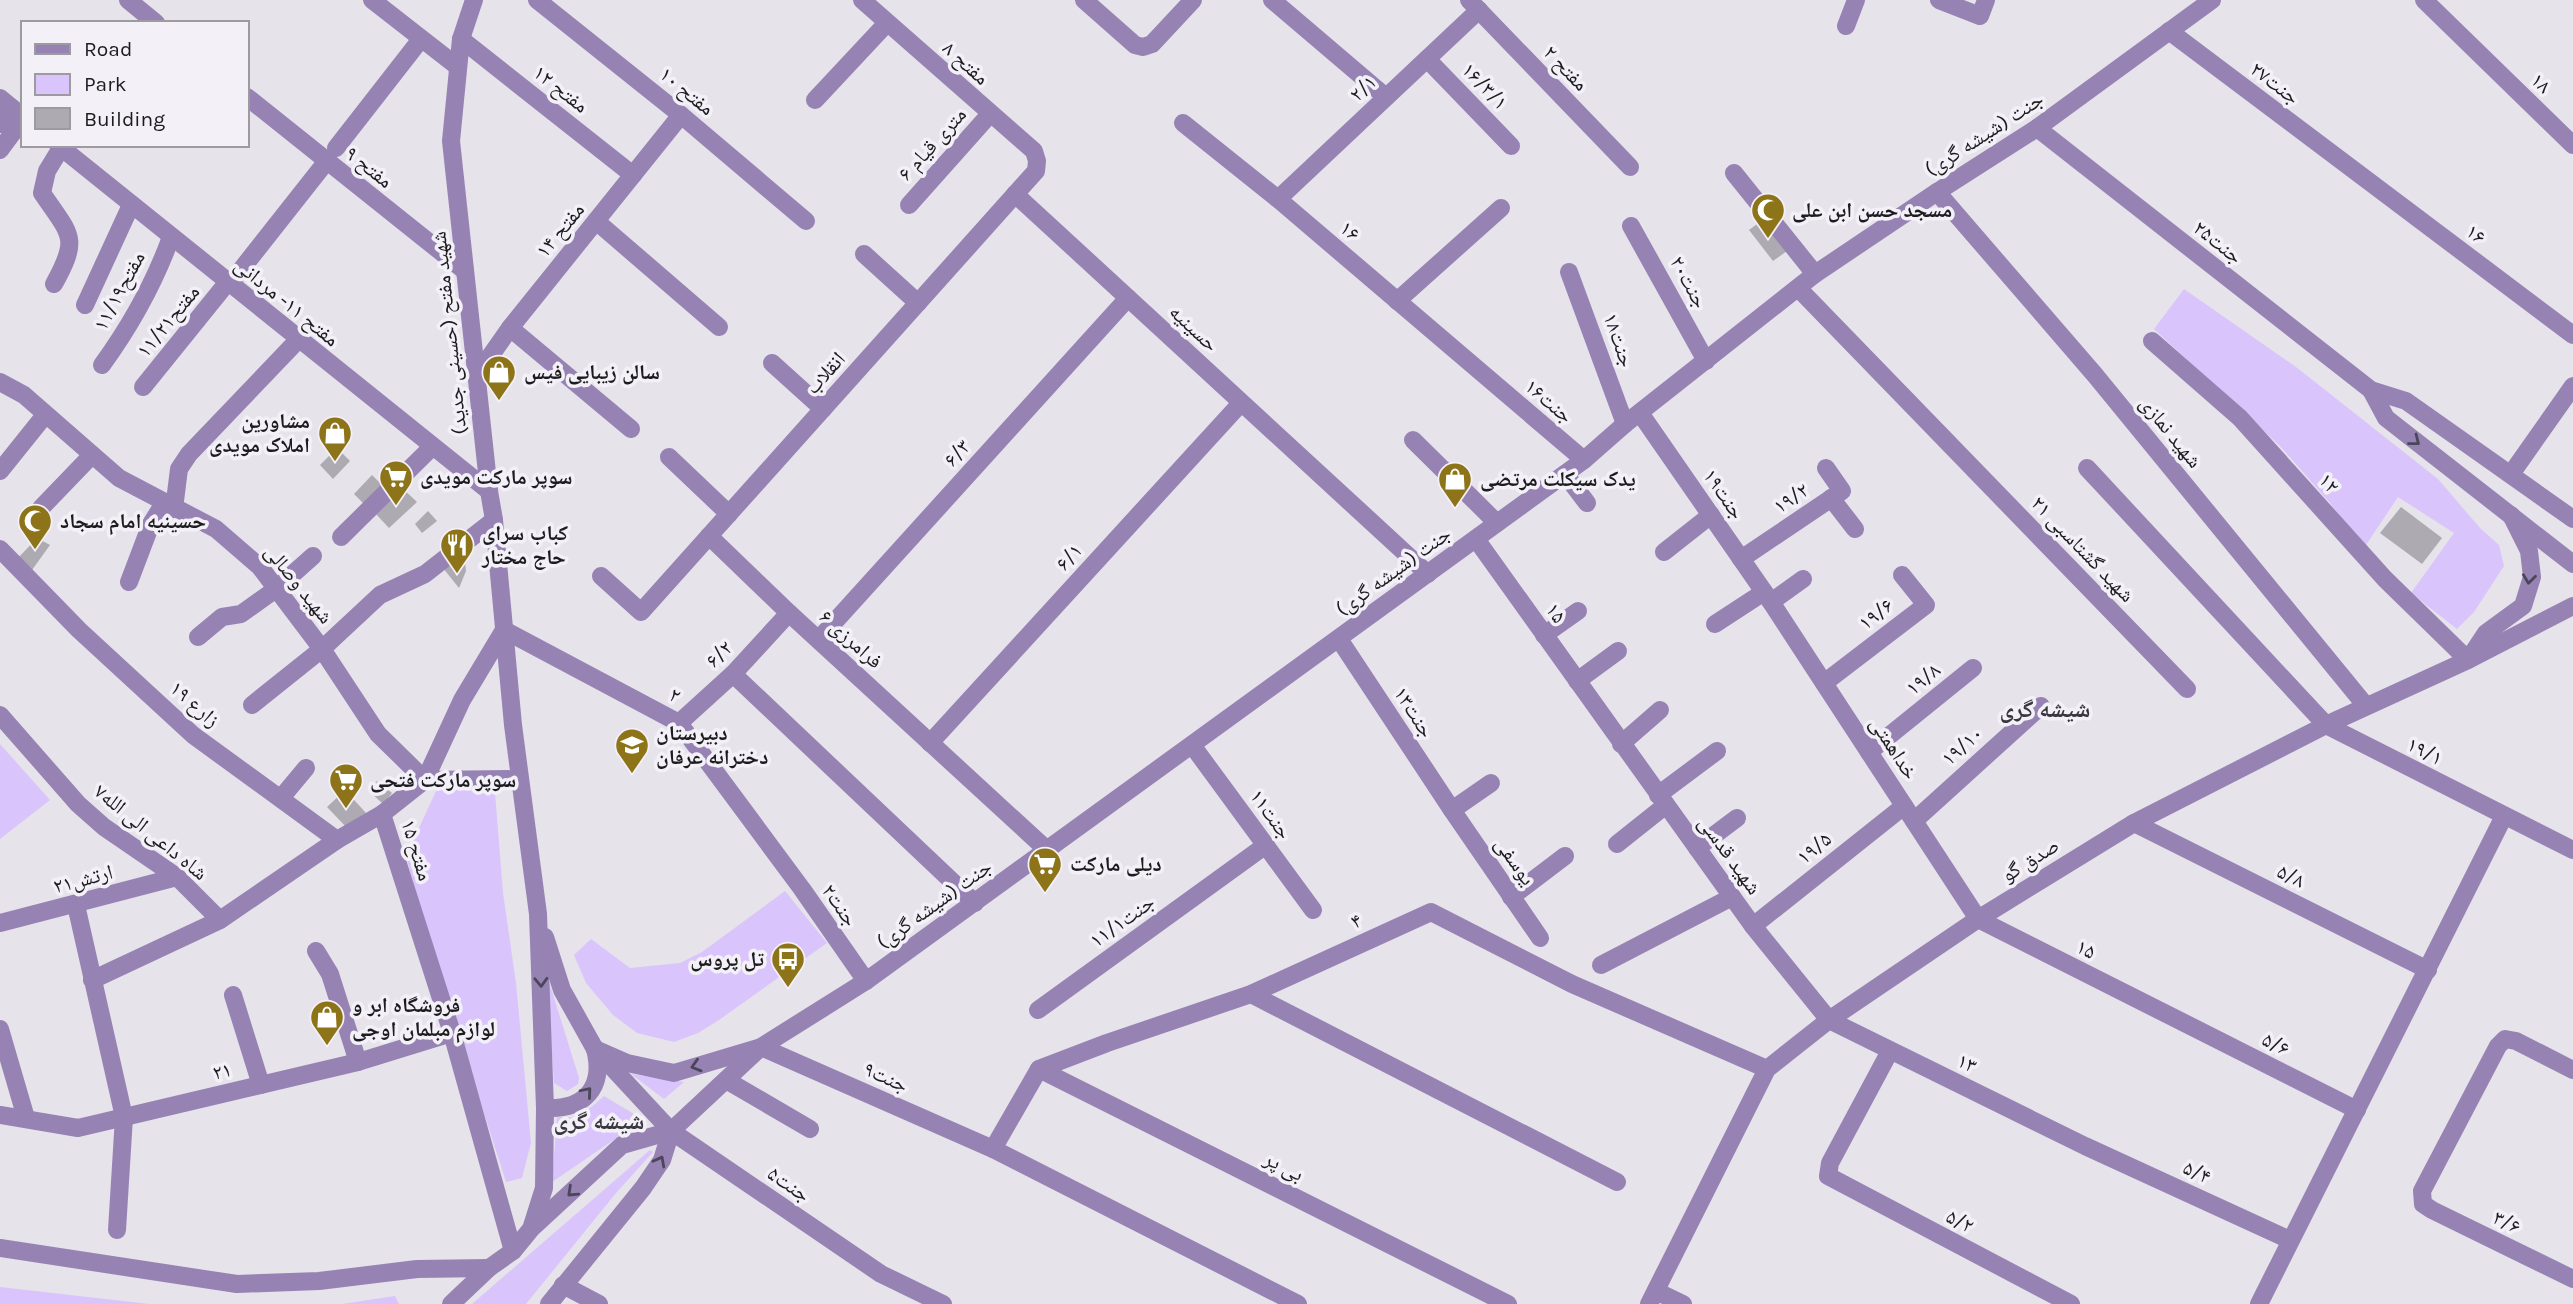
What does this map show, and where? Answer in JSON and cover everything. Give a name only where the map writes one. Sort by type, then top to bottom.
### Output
[{"type":"street","points":[[128,0],[154,21]]},
{"type":"street","points":[[372,0],[458,67]]},
{"type":"street","name":"شهید مفتح (حسینی جدید)","points":[[474,0],[461,39],[451,141],[520,779],[538,914]]},
{"type":"street","name":"مفتح ۱۰","points":[[537,0],[681,115],[806,221]]},
{"type":"street","name":"مفتح ۸","points":[[862,0],[1034,151],[1037,161]]},
{"type":"street","points":[[1084,0],[1135,45],[1143,47],[1152,44],[1192,0]]},
{"type":"street","points":[[1272,0],[1386,97]]},
{"type":"street","points":[[1846,26],[1856,0]]},
{"type":"street","points":[[1939,0],[1980,16],[1986,0]]},
{"type":"street","name":"جنت (شیشه گری)","points":[[671,1132],[761,1046],[866,981],[1565,474],[1815,274],[2037,128],[2212,0]]},
{"type":"street","name":"۱۸","points":[[2424,0],[2573,145]]},
{"type":"street","name":"۲/۱","points":[[1278,199],[1427,59],[1474,5]]},
{"type":"street","name":"مفتح ۲","points":[[1474,5],[1630,167]]},
{"type":"street","points":[[815,100],[887,23]]},
{"type":"street","name":"جنت۲۷","points":[[2169,31],[2353,170]]},
{"type":"street","name":"مفتح۱۱/۲۱","points":[[143,387],[228,284],[421,39]]},
{"type":"street","name":"مفتح ۱۲","points":[[461,39],[633,175]]},
{"type":"street","name":"۱۶/۳/۱","points":[[1427,59],[1511,146]]},
{"type":"street","name":"مفتح ۹","points":[[248,98],[331,155],[465,271]]},
{"type":"street","points":[[0,124],[14,110]]},
{"type":"street","points":[[0,150],[14,110]]},
{"type":"street","name":"۶ متری قیام","points":[[909,205],[990,114]]},
{"type":"street","name":"مفتح ۱۴","points":[[477,375],[510,328],[681,115]]},
{"type":"street","name":"۱۶","points":[[1183,123],[1278,199],[1485,376]]},
{"type":"street","name":"جنت۲۵","points":[[2037,128],[2371,390]]},
{"type":"street","points":[[54,284],[69,256],[71,240],[42,193],[47,171],[60,147]]},
{"type":"street","name":"مفتح ۱۱- مردانی","points":[[60,147],[489,491]]},
{"type":"street","name":"انقلاب","points":[[601,576],[641,612],[1036,172],[1037,161]]},
{"type":"street","name":"۱۶","points":[[2353,170],[2573,335]]},
{"type":"street","points":[[1734,173],[1815,274]]},
{"type":"street","name":"شهید نمازی","points":[[1937,192],[2095,375],[2366,706]]},
{"type":"street","name":"حسینیه","points":[[1015,194],[1428,574]]},
{"type":"street","points":[[85,305],[131,205]]},
{"type":"street","points":[[1397,300],[1501,208]]},
{"type":"street","points":[[596,221],[719,327]]},
{"type":"street","name":"جنت۲۰","points":[[1631,226],[1706,361]]},
{"type":"street","name":"مفتح۱۱/۱۹","points":[[102,365],[125,334],[137,312],[161,265],[171,237]]},
{"type":"street","points":[[864,254],[918,303]]},
{"type":"street","name":"جنت۱۸","points":[[1569,272],[1632,418]]},
{"type":"street","name":"شهید گشتاسبی ۲۱","points":[[1798,288],[2187,688]]},
{"type":"street","name":"۶/۳","points":[[819,639],[1128,298]]},
{"type":"street","points":[[510,328],[631,429]]},
{"type":"street","points":[[129,582],[150,524],[169,506],[179,469],[189,454],[298,340]]},
{"type":"street","name":"۱۲","points":[[2152,341],[2240,418],[2385,579],[2468,660]]},
{"type":"street","points":[[772,363],[823,409]]},
{"type":"street","name":"جنت۱۶","points":[[1485,376],[1584,460]]},
{"type":"street","name":"شهید وصالی","points":[[0,382],[24,395],[120,478],[216,529],[260,568],[322,649],[378,734],[425,780]]},
{"type":"street","points":[[2516,467],[2573,386]]},
{"type":"street","points":[[2371,390],[2386,418],[2573,564]]},
{"type":"street","points":[[2371,390],[2406,401],[2573,519]]},
{"type":"street","name":"۶/۱","points":[[930,743],[1241,403]]},
{"type":"street","points":[[0,471],[45,415]]},
{"type":"street","name":"جنت۱۹","points":[[1632,418],[1711,515],[1768,597]]},
{"type":"street","points":[[1413,440],[1497,523]]},
{"type":"street","points":[[341,537],[432,447]]},
{"type":"street","points":[[41,508],[92,455]]},
{"type":"street","points":[[669,457],[729,514]]},
{"type":"street","name":"۱۹/۲","points":[[1741,559],[1842,491],[1826,468]]},
{"type":"street","points":[[2087,468],[2326,725]]},
{"type":"street","points":[[1565,474],[1587,503]]},
{"type":"street","points":[[1831,498],[1855,529]]},
{"type":"street","points":[[1664,552],[1711,515]]},
{"type":"street","points":[[2468,660],[2486,633],[2523,606],[2532,577],[2529,551],[2511,515]]},
{"type":"street","points":[[251,705],[322,649],[380,595],[425,574],[494,520]]},
{"type":"street","name":"فرامرزی ۶","points":[[709,536],[1047,850]]},
{"type":"street","name":"۱۵","points":[[1476,539],[1599,713]]},
{"type":"street","name":"۱۹ زارع","points":[[0,549],[79,630],[194,735],[337,840]]},
{"type":"street","points":[[198,636],[222,617],[241,614],[276,589],[313,556]]},
{"type":"street","name":"۱۹/۶","points":[[1824,683],[1926,605],[1902,575]]},
{"type":"street","points":[[1714,624],[1803,579]]},
{"type":"street","name":"خداهمتی","points":[[1768,597],[1978,919]]},
{"type":"street","name":"صدق گو","points":[[1652,1297],[1767,1069],[1829,1020],[1978,919],[2134,823],[2326,725],[2468,660],[2573,606]]},
{"type":"street","points":[[1544,635],[1578,611]]},
{"type":"street","name":"۶/۲","points":[[679,723],[733,674],[789,613]]},
{"type":"street","name":"۲","points":[[504,631],[679,723],[802,889]]},
{"type":"street","name":"مفتح ۱۵","points":[[452,1033],[382,814],[425,780],[462,700],[504,631]]},
{"type":"street","name":"جنت۱۳","points":[[1339,639],[1452,810]]},
{"type":"street","points":[[1577,681],[1618,651]]},
{"type":"street","name":"۱۹/۸","points":[[1869,752],[1973,668]]},
{"type":"street","points":[[733,674],[975,902]]},
{"type":"street","name":"۱۹/۱۰","points":[[1909,813],[2041,706]]},
{"type":"street","points":[[1621,744],[1660,710]]},
{"type":"street","name":"شهید قدسی","points":[[1599,713],[1753,926],[1829,1020]]},
{"type":"street","name":"شاه داعی الی الله۷","points":[[0,715],[78,804],[104,827],[177,877],[220,920]]},
{"type":"street","name":"۱۹/۱","points":[[2326,725],[2573,850]]},
{"type":"street","name":"جنت۱۱","points":[[1192,745],[1314,910]]},
{"type":"street","points":[[1617,844],[1717,751]]},
{"type":"street","points":[[281,798],[306,768]]},
{"type":"street","points":[[425,780],[520,779]]},
{"type":"street","points":[[1452,810],[1491,783]]},
{"type":"street","name":"یوسفی","points":[[1452,810],[1540,938]]},
{"type":"street","name":"۱۹/۵","points":[[1753,926],[1909,813]]},
{"type":"street","points":[[92,980],[220,920],[337,840],[382,814]]},
{"type":"street","points":[[2259,1304],[2504,816]]},
{"type":"street","points":[[1697,848],[1737,818]]},
{"type":"street","name":"۵/۸","points":[[2134,823],[2428,970]]},
{"type":"street","name":"جنت۱۱/۱","points":[[1038,1010],[1266,845]]},
{"type":"street","points":[[1511,897],[1566,856]]},
{"type":"street","name":"ارتش۲۱","points":[[0,923],[177,877]]},
{"type":"street","name":"جنت۲","points":[[802,889],[866,981]]},
{"type":"street","points":[[1601,965],[1652,941],[1732,897]]},
{"type":"street","points":[[76,905],[124,1117],[117,1230]]},
{"type":"street","name":"۴","points":[[1039,1069],[1107,1042],[1251,994],[1431,912],[1572,984],[1767,1069]]},
{"type":"street","points":[[531,1230],[544,1188],[545,1108],[538,914]]},
{"type":"street","name":"جنت۵","points":[[538,914],[562,990],[595,1049],[671,1132],[881,1273],[943,1304]]},
{"type":"street","name":"۱۵","points":[[1978,919],[2174,1019]]},
{"type":"street","points":[[316,951],[330,974],[358,1062]]},
{"type":"street","points":[[1251,994],[1617,1182]]},
{"type":"street","points":[[233,995],[261,1085]]},
{"type":"street","name":"۵/۶","points":[[2174,1019],[2357,1111]]},
{"type":"street","name":"۱۳","points":[[1829,1020],[2085,1146]]},
{"type":"street","points":[[0,1029],[26,1118]]},
{"type":"street","points":[[452,1033],[513,1251]]},
{"type":"street","name":"۲۱","points":[[0,1115],[78,1128],[358,1062],[452,1033]]},
{"type":"street","name":"۳/۶","points":[[2573,1070],[2516,1041],[2505,1039],[2497,1046],[2422,1191],[2423,1203],[2432,1210],[2573,1279]]},
{"type":"street","points":[[595,1049],[627,1063],[674,1073],[761,1046]]},
{"type":"street","name":"جنت۹","points":[[761,1046],[993,1149],[1298,1304]]},
{"type":"street","points":[[545,1108],[561,1109],[577,1104],[589,1094],[597,1080],[599,1064],[595,1049]]},
{"type":"street","name":"۵/۲","points":[[1890,1051],[1830,1163],[1828,1176],[2071,1304]]},
{"type":"street","points":[[993,1149],[1039,1069]]},
{"type":"street","name":"بی پر","points":[[1039,1069],[1508,1304]]},
{"type":"street","points":[[726,1080],[810,1129]]},
{"type":"street","points":[[451,1304],[489,1268],[513,1251],[531,1230],[622,1145],[671,1132]]},
{"type":"street","points":[[549,1304],[656,1169],[662,1160],[671,1132]]},
{"type":"street","name":"۵/۴","points":[[2085,1146],[2290,1240]]},
{"type":"street","points":[[0,1248],[237,1284],[319,1280],[417,1269],[489,1268]]},
{"type":"street","points":[[563,1285],[598,1304]]},
{"type":"street","points":[[1652,1297],[1683,1304]]},
{"type":"green space","points":[[2184,289],[2296,367],[2438,479],[2480,528],[2499,545],[2504,566],[2474,612],[2457,629],[2411,593],[2454,533],[2398,497],[2364,548],[2330,503],[2280,446],[2154,329]]},
{"type":"green space","points":[[0,744],[50,800],[0,839]]},
{"type":"green space","points":[[437,789],[495,792],[503,893],[516,983],[531,1143],[522,1178],[506,1182],[427,935],[406,856]]},
{"type":"green space","points":[[785,891],[827,943],[719,1020],[698,1033],[674,1042],[637,1033],[613,1015],[586,983],[574,955],[591,939],[630,968],[680,963],[702,952]]},
{"type":"green space","points":[[546,972],[579,1078],[578,1084],[567,1091],[554,1083]]},
{"type":"green space","points":[[631,1074],[684,1082],[664,1099]]},
{"type":"green space","points":[[604,1096],[639,1117],[615,1139],[552,1182],[557,1116],[577,1116]]},
{"type":"green space","points":[[650,1150],[653,1152],[616,1193],[526,1304],[472,1304]]},
{"type":"green space","points":[[0,1287],[149,1304],[0,1304]]},
{"type":"green space","points":[[395,1296],[399,1304],[342,1304]]},
{"type":"building","name":"مسجد حسن ابن علی","points":[[1764,219],[1787,251],[1773,261],[1749,230]]},
{"type":"building","name":"مشاورین املاک مویدی","points":[[337,448],[350,461],[333,479],[320,465]]},
{"type":"building","points":[[372,475],[387,490],[368,508],[354,494]]},
{"type":"building","name":"سوپر مارکت مویدی","points":[[401,487],[417,502],[389,528],[374,512]]},
{"type":"building","points":[[2401,507],[2442,538],[2422,564],[2380,533]]},
{"type":"building","points":[[428,511],[437,521],[422,533],[415,524]]},
{"type":"building","name":"حسینیه امام سجاد","points":[[37,538],[50,545],[32,570],[19,557]]},
{"type":"building","name":"کباب سرای حاج مختار","points":[[461,555],[466,571],[459,588],[443,568]]},
{"type":"building","points":[[377,781],[392,793],[383,804],[368,790]]},
{"type":"building","name":"سوپر مارکت فتحی","points":[[345,790],[366,813],[348,829],[327,807]]},
{"type":"place","name":"مسجد حسن ابن علی","points":[[1768,240]]},
{"type":"place","name":"سالن زیبایی فیس","points":[[499,402]]},
{"type":"place","name":"مشاورین املاک مویدی","points":[[335,463]]},
{"type":"place","name":"سوپر مارکت مویدی","points":[[396,507]]},
{"type":"place","name":"یدک سیکلت مرتضی","points":[[1455,509]]},
{"type":"place","name":"حسینیه امام سجاد","points":[[35,551]]},
{"type":"place","name":"کباب سرای حاج مختار","points":[[457,575]]},
{"type":"place","name":"دبیرستان دخترانه عرفان","points":[[632,775]]},
{"type":"place","name":"سوپر مارکت فتحی","points":[[346,810]]},
{"type":"place","name":"دیلی مارکت","points":[[1045,894]]},
{"type":"place","name":"تل پروس","points":[[788,989]]},
{"type":"place","name":"فروشگاه ابر و لوازم مبلمان اوجی","points":[[327,1047]]},
{"type":"district","name":"شیشه گری","points":[[2045,709]]},
{"type":"district","name":"شیشه گری","points":[[599,1121]]}]
